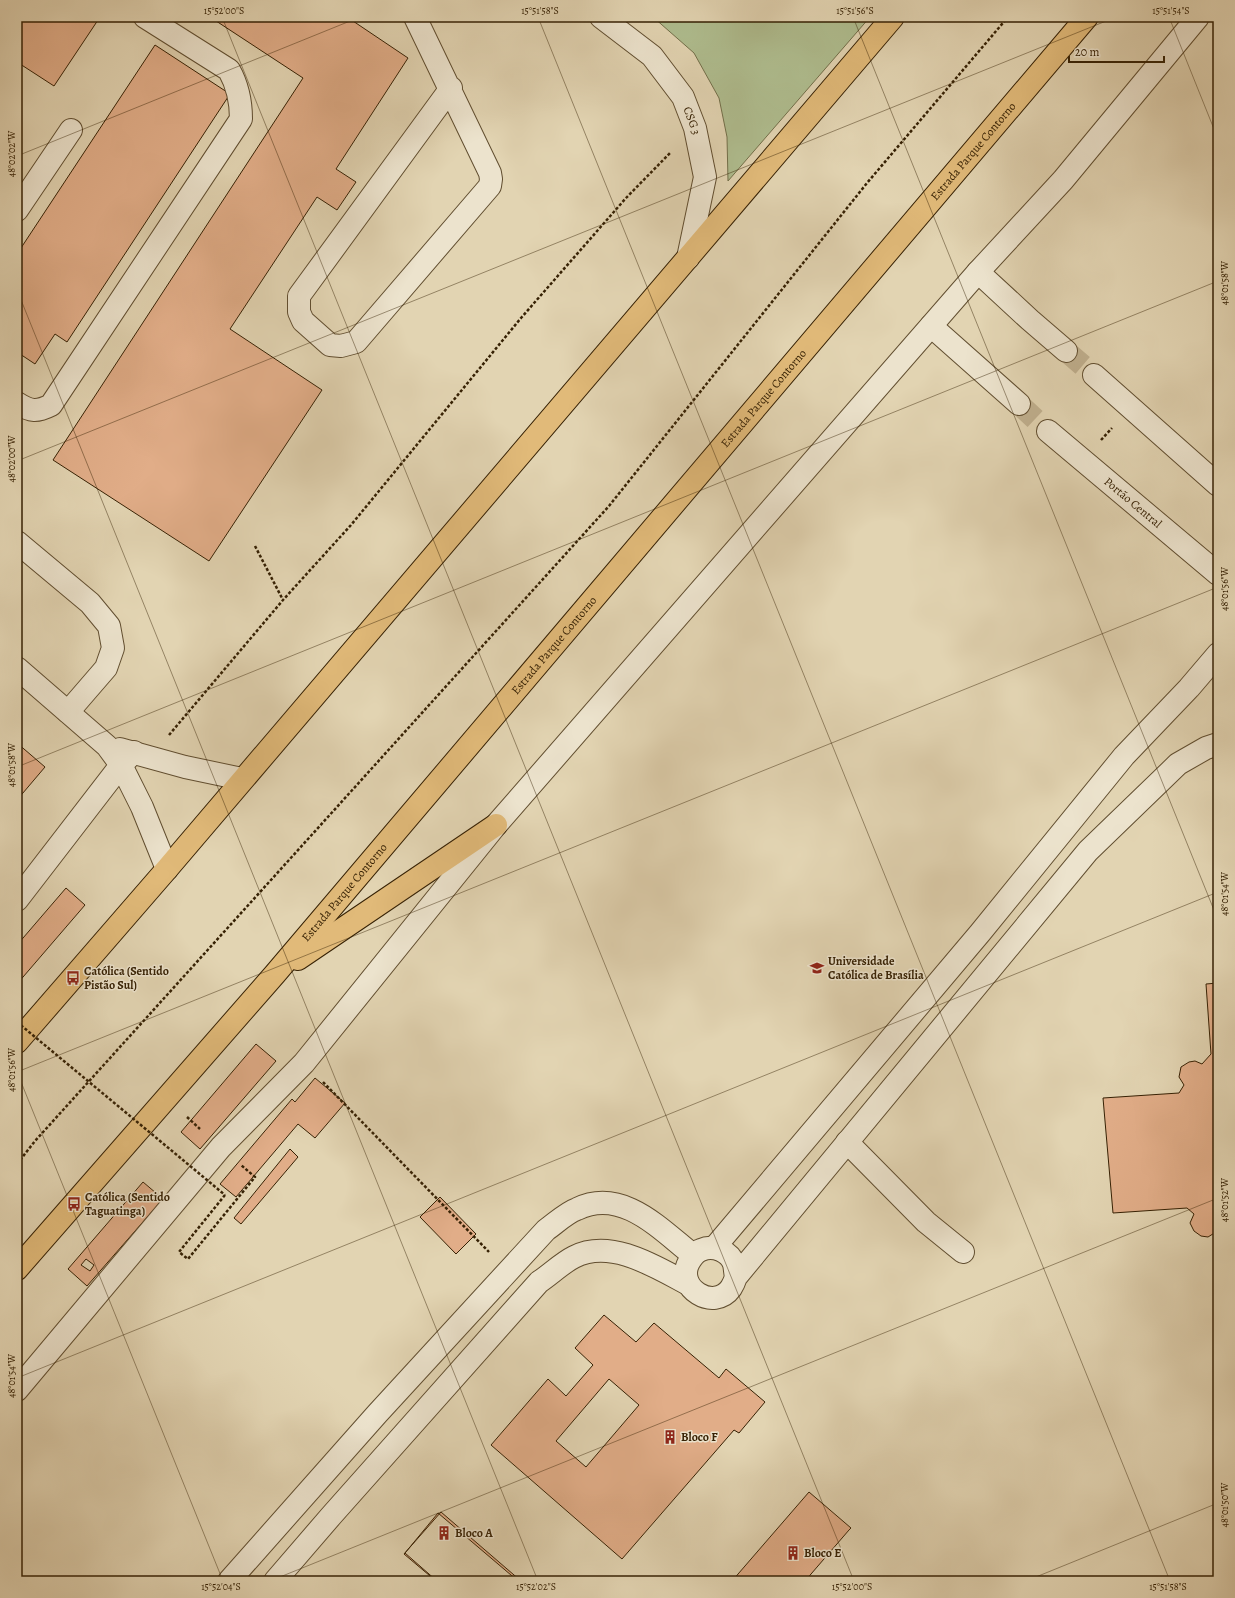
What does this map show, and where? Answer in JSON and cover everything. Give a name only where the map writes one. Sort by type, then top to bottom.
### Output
[{"type":"highway","points":[[17,1042],[167,869],[242,779],[688,258],[892,17]]},
{"type":"highway","name":"Estrada Parque Contorno","points":[[17,1269],[275,974],[1087,17]]},
{"type":"highway","points":[[275,974],[496,825]]},
{"type":"street","points":[[17,403],[25,408],[40,410],[51,405],[240,119],[241,104],[236,84],[229,70],[145,17]]},
{"type":"street","points":[[415,17],[451,88],[490,172],[490,186],[356,342],[341,346],[330,345],[303,320],[299,312],[299,296],[451,88]]},
{"type":"street","name":"CSG 3","points":[[601,17],[652,56],[683,97],[695,128],[705,177],[688,258]]},
{"type":"street","points":[[17,1390],[221,1147],[304,1063],[496,825],[978,272],[1063,180],[1198,17]]},
{"type":"street","points":[[17,210],[71,130]]},
{"type":"street","points":[[978,272],[1066,351]]},
{"type":"street","points":[[931,326],[1019,404]]},
{"type":"street","points":[[1094,375],[1218,485]]},
{"type":"street","name":"Portão Central","points":[[1048,431],[1218,574]]},
{"type":"street","points":[[17,542],[90,603],[110,626],[113,648],[106,668],[68,712]]},
{"type":"street","points":[[714,1248],[975,938],[1124,756],[1189,688],[1218,654]]},
{"type":"street","points":[[17,668],[107,746],[135,758],[242,779]]},
{"type":"street","points":[[275,1581],[539,1282],[574,1257],[594,1251],[611,1252],[630,1256],[650,1264],[688,1284],[696,1293],[708,1298],[721,1296],[731,1288],[736,1277],[1088,851],[1178,764],[1206,748],[1218,744]]},
{"type":"street","points":[[135,758],[142,807],[167,869]]},
{"type":"street","points":[[17,900],[135,758]]},
{"type":"street","points":[[847,1142],[926,1222],[963,1252]]},
{"type":"street","points":[[229,1581],[312,1486],[507,1271],[546,1230],[577,1208],[599,1203],[618,1204],[632,1209],[653,1223],[693,1255]]},
{"type":"street","points":[[688,1284],[686,1268],[693,1255],[702,1249],[714,1248],[726,1252],[734,1263],[736,1277]]},
{"type":"path","points":[[17,1164],[609,506],[866,182],[1008,17]]},
{"type":"path","points":[[135,758],[351,525],[541,295],[626,198],[695,128]]},
{"type":"path","points":[[1083,460],[1131,407]]},
{"type":"path","points":[[255,546],[283,600]]},
{"type":"path","points":[[17,1022],[225,1195],[179,1252],[188,1259],[255,1177]]},
{"type":"path","points":[[304,1063],[507,1271]]},
{"type":"green space","points":[[653,17],[870,17],[728,181],[727,137],[719,98],[694,53]]},
{"type":"building","points":[[17,17],[100,17],[54,86],[17,62]]},
{"type":"building","points":[[210,17],[347,17],[408,58],[336,169],[356,182],[337,210],[317,197],[230,329],[322,390],[209,561],[53,460],[303,78]]},
{"type":"building","points":[[155,45],[230,94],[67,342],[55,334],[35,364],[17,352],[17,254]]},
{"type":"building","points":[[17,743],[45,767],[17,800]]},
{"type":"building","points":[[66,888],[85,905],[17,984],[17,945]]},
{"type":"building","points":[[1218,983],[1218,1234],[1216,1232],[1208,1237],[1201,1236],[1194,1231],[1190,1223],[1194,1214],[1187,1208],[1113,1213],[1103,1098],[1179,1093],[1184,1085],[1179,1077],[1181,1067],[1189,1062],[1195,1061],[1202,1064],[1211,1054],[1206,984]]},
{"type":"building","points":[[256,1044],[276,1061],[200,1149],[181,1132]]},
{"type":"building","points":[[315,1078],[345,1103],[315,1138],[298,1124],[236,1197],[220,1184],[292,1099],[295,1102]]},
{"type":"building","points":[[290,1149],[298,1157],[241,1224],[234,1218]]},
{"type":"building","points":[[143,1182],[163,1199],[87,1286],[68,1269]]},
{"type":"building","points":[[440,1197],[476,1234],[456,1254],[420,1217]]},
{"type":"building","points":[[86,1259],[94,1265],[90,1271],[81,1265]]},
{"type":"building","name":"Bloco F","points":[[604,1315],[636,1342],[654,1323],[719,1378],[726,1369],[765,1402],[739,1433],[734,1430],[622,1559],[491,1445],[548,1379],[566,1396],[593,1365],[575,1348]],"holes":[[[609,1379],[639,1405],[586,1467],[556,1441]]]},
{"type":"building","name":"Bloco E","points":[[809,1492],[851,1528],[805,1581],[732,1581]]},
{"type":"building","name":"Bloco A","points":[[441,1512],[521,1581],[436,1581],[404,1554]]},
{"type":"building","name":"Bloco A","points":[[438,1513],[518,1581],[437,1581],[405,1553]]},
{"type":"tunnel","points":[[1066,351],[1094,375]]},
{"type":"tunnel","points":[[1019,404],[1048,431]]},
{"type":"place","name":"Universidade Católica de Brasília","points":[[817,968]]},
{"type":"place","name":"Católica (Sentido Pistão Sul)","points":[[73,978]]},
{"type":"place","name":"Católica (Sentido Taguatinga)","points":[[74,1204]]},
{"type":"place","name":"Bloco F","points":[[670,1437]]},
{"type":"place","name":"Bloco A","points":[[444,1533]]},
{"type":"place","name":"Bloco E","points":[[793,1553]]}]
